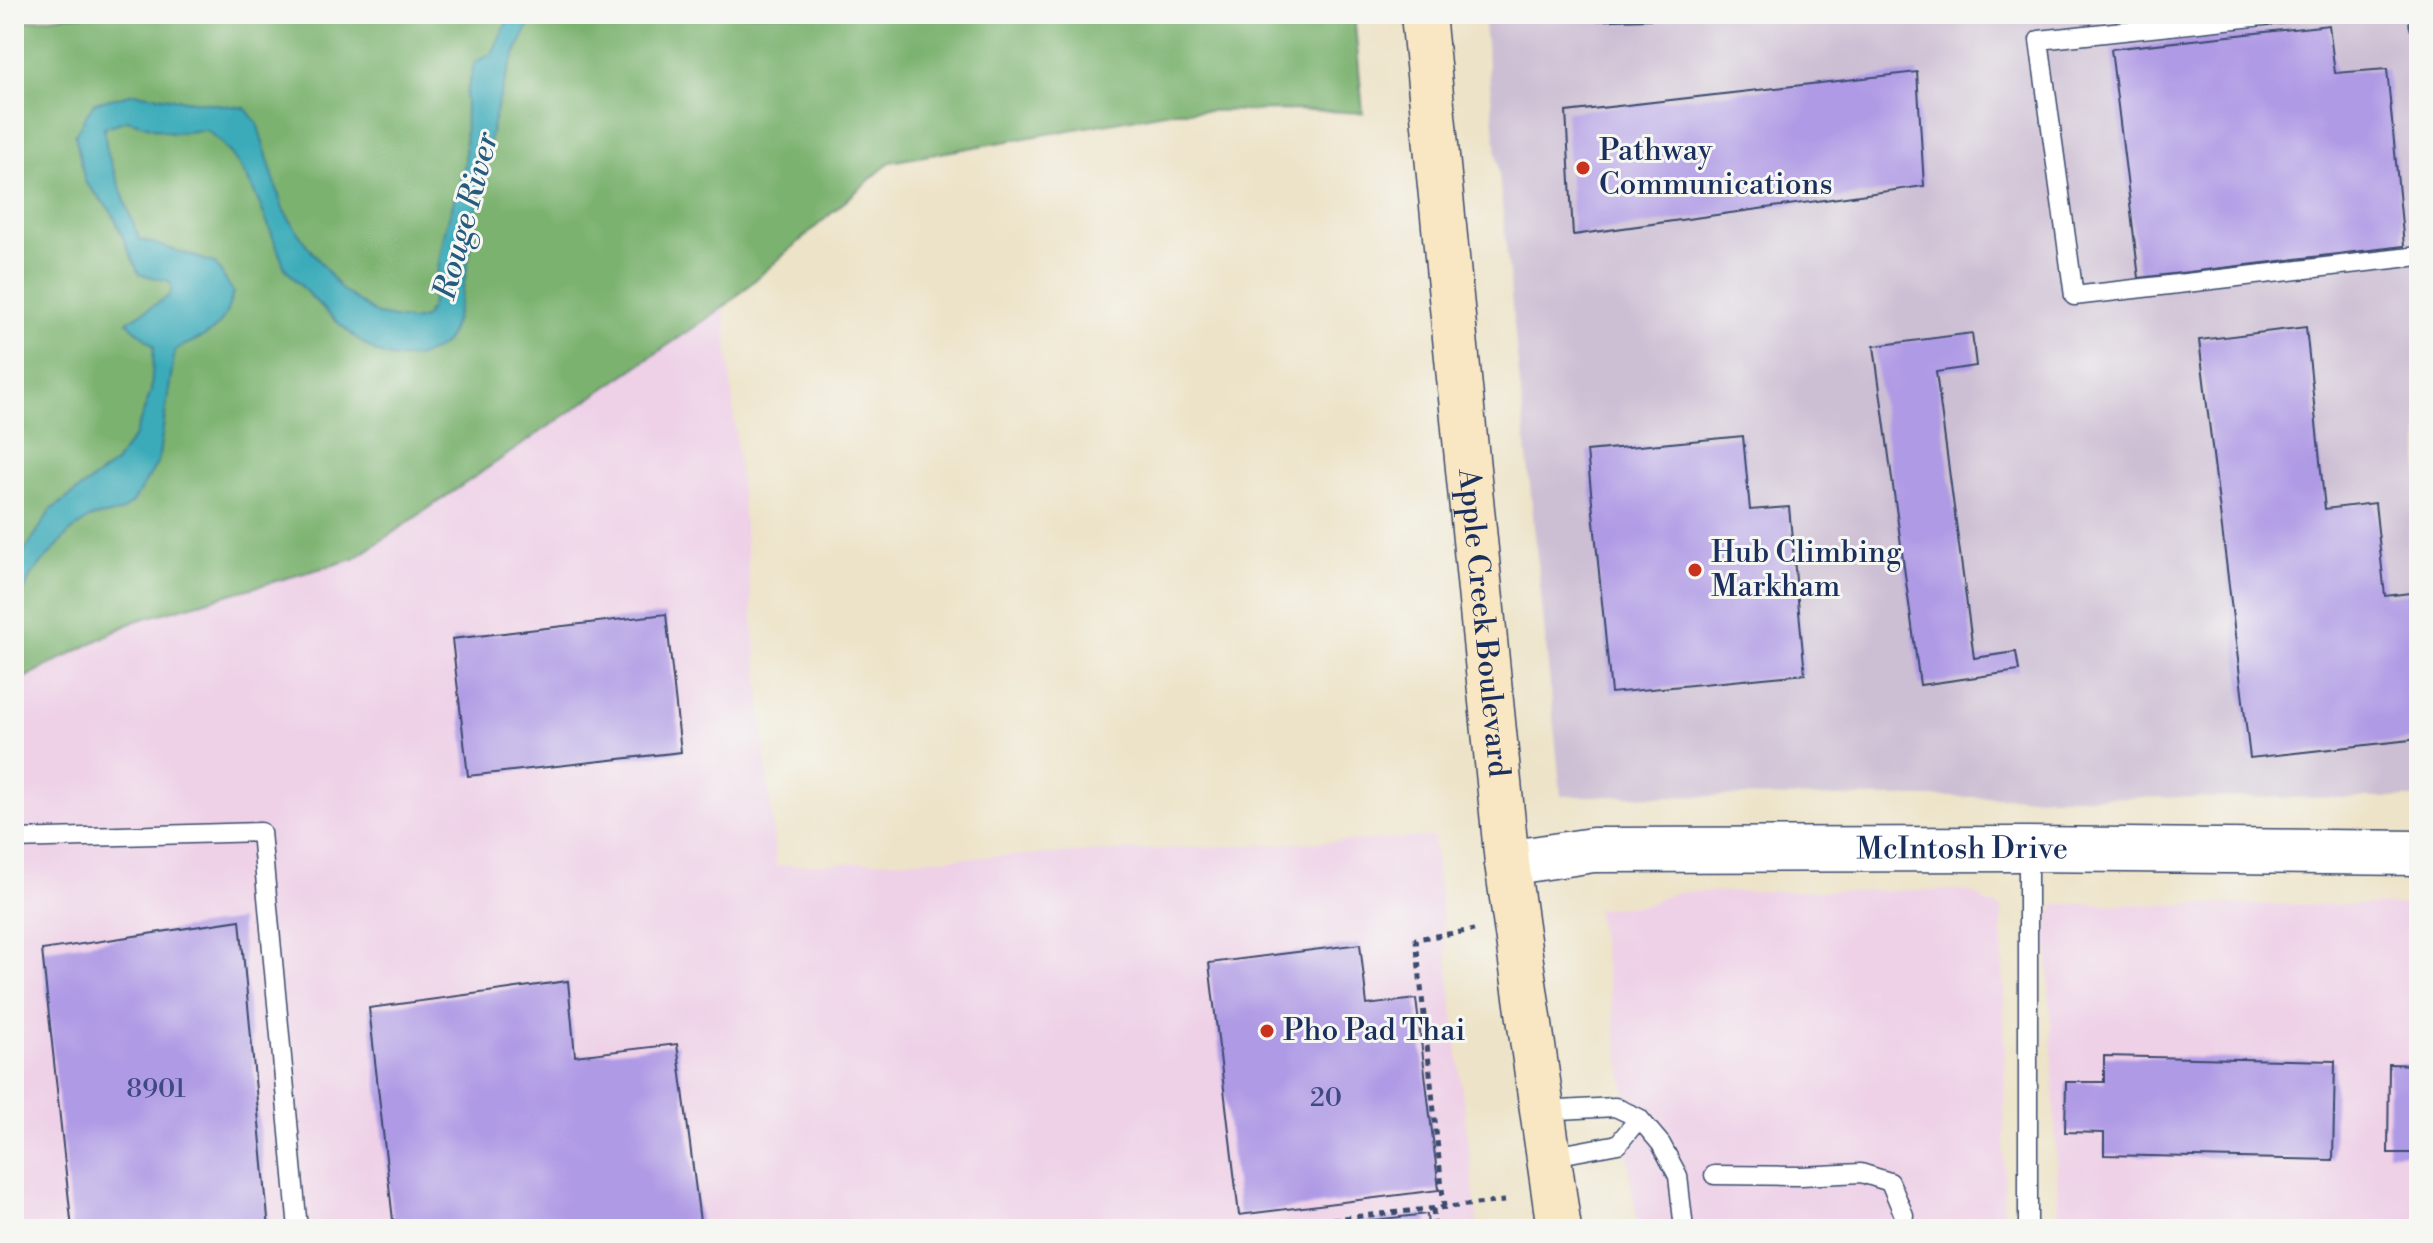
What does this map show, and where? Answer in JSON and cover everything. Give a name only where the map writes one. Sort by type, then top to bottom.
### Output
[{"type":"main road","name":"Apple Creek Boulevard","points":[[1423,14],[1507,863],[1559,1229]]},
{"type":"street","name":"McIntosh Drive","points":[[1507,863],[1583,851],[2028,849],[2419,853]]},
{"type":"lane","points":[[2282,14],[2039,40],[2074,296],[2419,256]]},
{"type":"lane","points":[[2418,14],[2419,25]]},
{"type":"lane","points":[[14,839],[261,832],[298,1229]]},
{"type":"lane","points":[[2028,849],[2028,1229]]},
{"type":"lane","points":[[1542,1111],[1615,1107],[1639,1118],[1661,1144],[1678,1176],[1684,1229]]},
{"type":"lane","points":[[1549,1157],[1618,1144],[1639,1118]]},
{"type":"lane","points":[[1714,1175],[1861,1173],[1890,1182],[1904,1215],[1902,1229]]},
{"type":"path","points":[[1444,1207],[1416,939],[1474,930]]},
{"type":"path","points":[[1237,1229],[1505,1201]]},
{"type":"path","points":[[1433,1209],[1435,1229]]},
{"type":"shaded area","points":[[1483,14],[2419,14],[2419,798],[1561,796]]},
{"type":"shaded area","points":[[724,307],[776,866],[1433,837],[1478,1229],[14,1229],[14,683],[135,621],[354,559]]},
{"type":"shaded area","points":[[1961,890],[1978,895],[2002,910],[2005,1054],[2003,1229],[1638,1229],[1628,1161],[1625,1090],[1596,909],[1646,905],[1677,892]]},
{"type":"shaded area","points":[[2056,904],[2419,905],[2419,1229],[2059,1229],[2047,928]]},
{"type":"green space","points":[[110,14],[1354,14],[1363,113],[1308,110],[1176,111],[890,162],[724,307],[354,559],[135,621],[14,683],[14,23]]},
{"type":"water","name":"Rouge River","points":[[511,14],[534,14],[509,69],[494,121],[459,307],[446,340],[420,356],[395,358],[379,353],[342,326],[304,290],[285,268],[245,175],[221,143],[206,130],[171,133],[127,120],[104,128],[107,152],[139,239],[215,263],[233,292],[225,316],[213,330],[175,350],[158,462],[133,502],[120,512],[89,518],[69,533],[31,575],[14,616],[14,568],[51,510],[114,464],[135,435],[151,391],[154,346],[127,322],[169,296],[172,287],[169,281],[139,274],[112,212],[85,182],[75,134],[94,103],[134,93],[245,108],[257,123],[283,209],[303,240],[342,290],[378,315],[411,321],[424,318],[431,307],[445,230],[465,164],[466,95],[475,62],[492,54]]},
{"type":"building","points":[[1576,14],[1657,14],[1651,19],[1577,21]]},
{"type":"building","points":[[2329,25],[2335,73],[2387,69],[2404,246],[2139,278],[2111,49]]},
{"type":"building","points":[[1917,72],[1924,186],[1573,235],[1566,112]]},
{"type":"building","points":[[2306,327],[2325,509],[2375,503],[2385,596],[2419,592],[2419,739],[2250,758],[2199,340]]},
{"type":"building","points":[[1972,333],[1976,366],[1936,372],[1974,658],[2016,652],[2019,671],[1920,685],[1874,346]]},
{"type":"building","points":[[1743,436],[1750,510],[1789,507],[1805,674],[1611,693],[1587,451]]},
{"type":"building","points":[[666,614],[681,752],[468,776],[452,639]]},
{"type":"building","points":[[240,920],[269,1229],[72,1229],[42,950]]},
{"type":"building","points":[[1360,944],[1367,1005],[1416,999],[1439,1190],[1239,1215],[1209,963]]},
{"type":"building","points":[[568,981],[575,1056],[677,1044],[701,1229],[394,1229],[369,1008]]},
{"type":"building","points":[[2104,1056],[2335,1061],[2333,1160],[2104,1155],[2104,1133],[2065,1132],[2066,1082],[2104,1082]]},
{"type":"building","points":[[2389,1064],[2419,1065],[2419,1153],[2388,1153]]},
{"type":"building","points":[[1427,1214],[1428,1229],[1311,1229],[1311,1227]]},
{"type":"place","name":"Pathway Communications","points":[[1583,168]]},
{"type":"place","name":"Hub Climbing Markham","points":[[1695,570]]},
{"type":"place","name":"Pho Pad Thai","points":[[1267,1031]]}]
